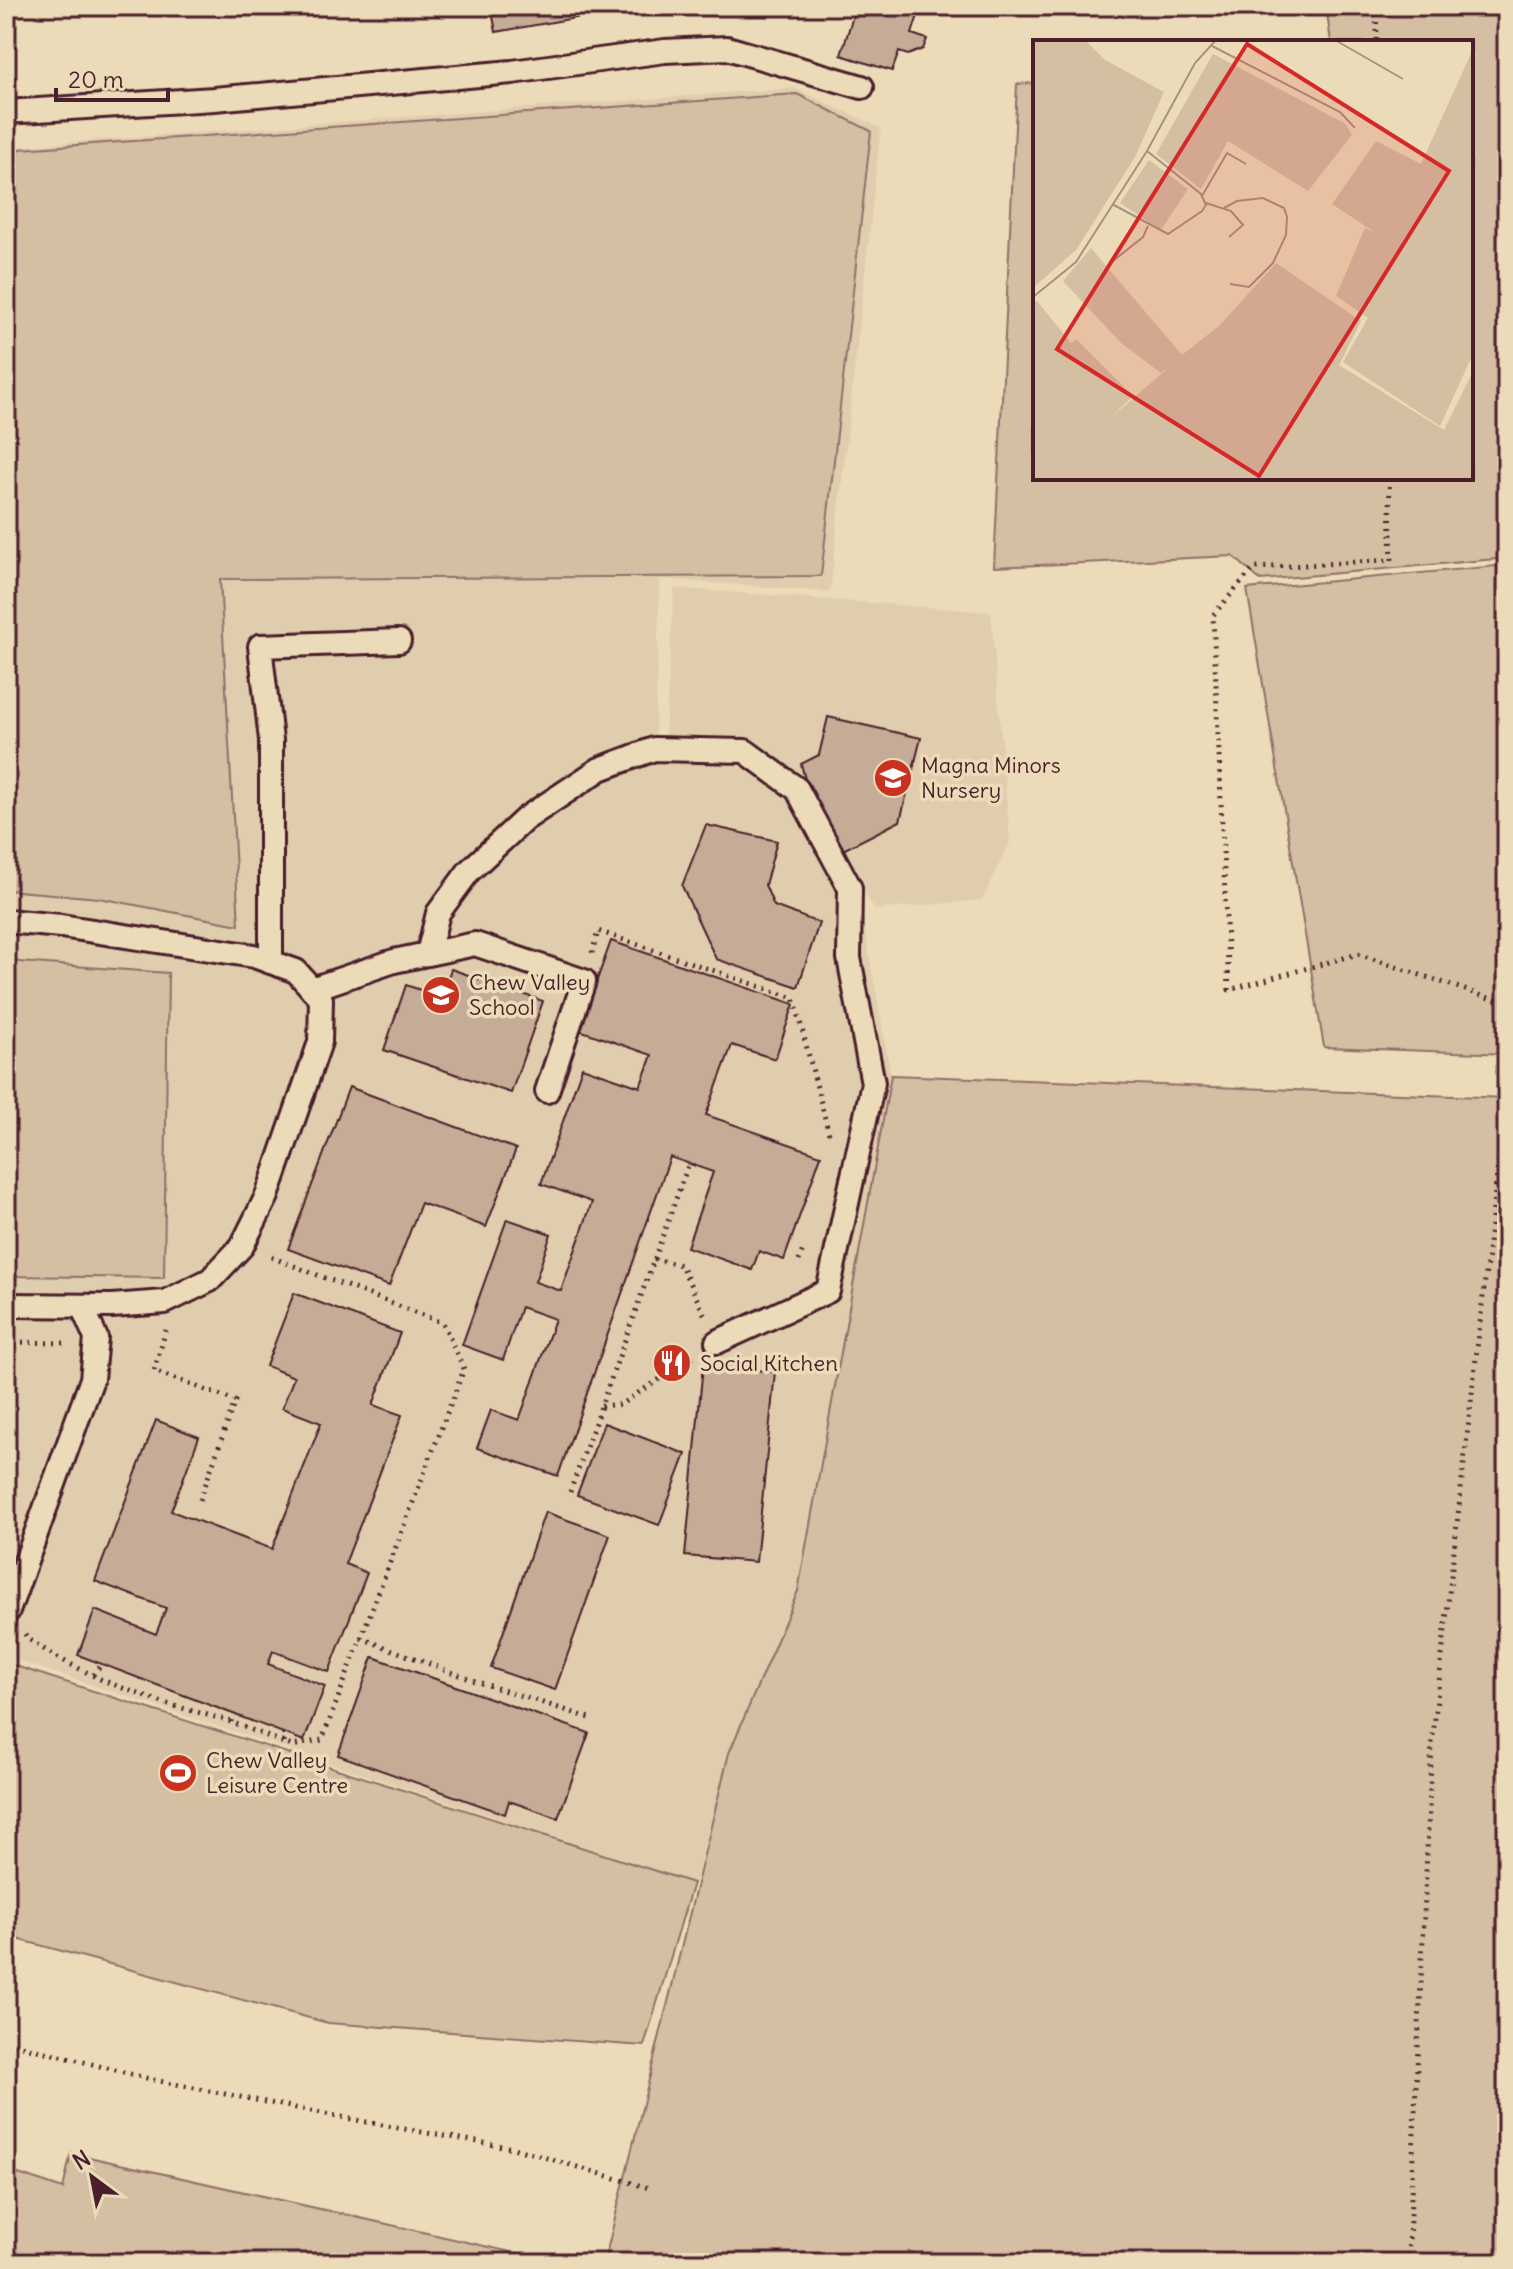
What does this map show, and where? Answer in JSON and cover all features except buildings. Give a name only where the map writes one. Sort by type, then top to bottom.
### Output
[{"type":"lane","points":[[6,112],[214,99],[512,72],[665,51],[727,48],[862,87]]},
{"type":"lane","points":[[271,962],[271,740],[260,646],[399,641]]},
{"type":"lane","points":[[428,954],[438,913],[469,871],[525,819],[600,769],[654,749],[745,751],[797,789],[850,888],[849,958],[873,1083],[828,1291],[717,1342]]},
{"type":"lane","points":[[6,921],[76,928],[254,956],[296,971],[321,999],[320,1042],[267,1196],[242,1246],[210,1280],[165,1302],[112,1306],[6,1305]]},
{"type":"lane","points":[[312,989],[394,961],[475,944],[584,981],[547,1091]]},
{"type":"lane","points":[[8,1611],[92,1379],[96,1338],[82,1306]]},
{"type":"path","points":[[1376,6],[1377,40]]},
{"type":"path","points":[[1389,480],[1392,560],[1254,568],[1213,615],[1229,990],[1358,954],[1507,1004]]},
{"type":"path","points":[[584,981],[598,931],[794,998],[831,1142]]},
{"type":"path","points":[[1408,2263],[1432,1743],[1507,1105]]},
{"type":"path","points":[[570,1492],[689,1163]]},
{"type":"path","points":[[8,1611],[28,1639],[93,1675],[160,1702],[231,1722],[292,1746],[322,1740],[464,1369],[443,1323],[242,1246]]},
{"type":"path","points":[[799,1261],[804,1246]]},
{"type":"path","points":[[601,1406],[621,1404],[717,1342],[681,1265],[654,1259]]},
{"type":"path","points":[[165,1302],[168,1323],[154,1371],[235,1401],[200,1500]]},
{"type":"path","points":[[6,1342],[95,1343]]},
{"type":"path","points":[[361,1638],[478,1682],[593,1719]]},
{"type":"path","points":[[93,1675],[102,1664]]},
{"type":"path","points":[[231,1722],[232,1713]]},
{"type":"path","points":[[284,1733],[284,1743]]},
{"type":"path","points":[[6,2042],[154,2080],[513,2148],[649,2188]]},
{"type":"shaded area","points":[[1326,6],[1507,6],[1507,558],[1260,580],[1233,556],[994,567],[1017,84],[1033,83],[1033,480],[1473,480],[1473,40],[1331,40]]},
{"type":"shaded area","name":"Chew Valley School","points":[[794,88],[881,128],[830,592],[660,579],[655,734],[776,774],[751,747],[665,736],[674,588],[991,612],[1010,842],[982,900],[875,910],[811,809],[778,776],[862,914],[891,1075],[804,1576],[729,1753],[695,1883],[6,1657],[6,147]]},
{"type":"shaded area","points":[[797,94],[871,131],[821,576],[220,579],[239,925],[99,898],[6,890],[6,150]]},
{"type":"shaded area","points":[[1507,565],[1507,1054],[1324,1047],[1247,589]]},
{"type":"shaded area","points":[[6,961],[168,973],[164,1278],[6,1276]]},
{"type":"shaded area","points":[[891,1075],[1507,1098],[1507,2263],[604,2263],[729,1753],[798,1591]]},
{"type":"shaded area","name":"Chew Valley Leisure Centre","points":[[6,1663],[693,1883],[644,2046],[328,2023],[6,1936]]},
{"type":"shaded area","points":[[71,2153],[560,2263],[6,2263],[6,2170],[63,2189]]},
{"type":"place","name":"Magna Minors Nursery","points":[[893,778]]},
{"type":"place","name":"Chew Valley School","points":[[441,995]]},
{"type":"place","name":"Social Kitchen","points":[[672,1363]]},
{"type":"place","name":"Chew Valley Leisure Centre","points":[[178,1773]]}]
